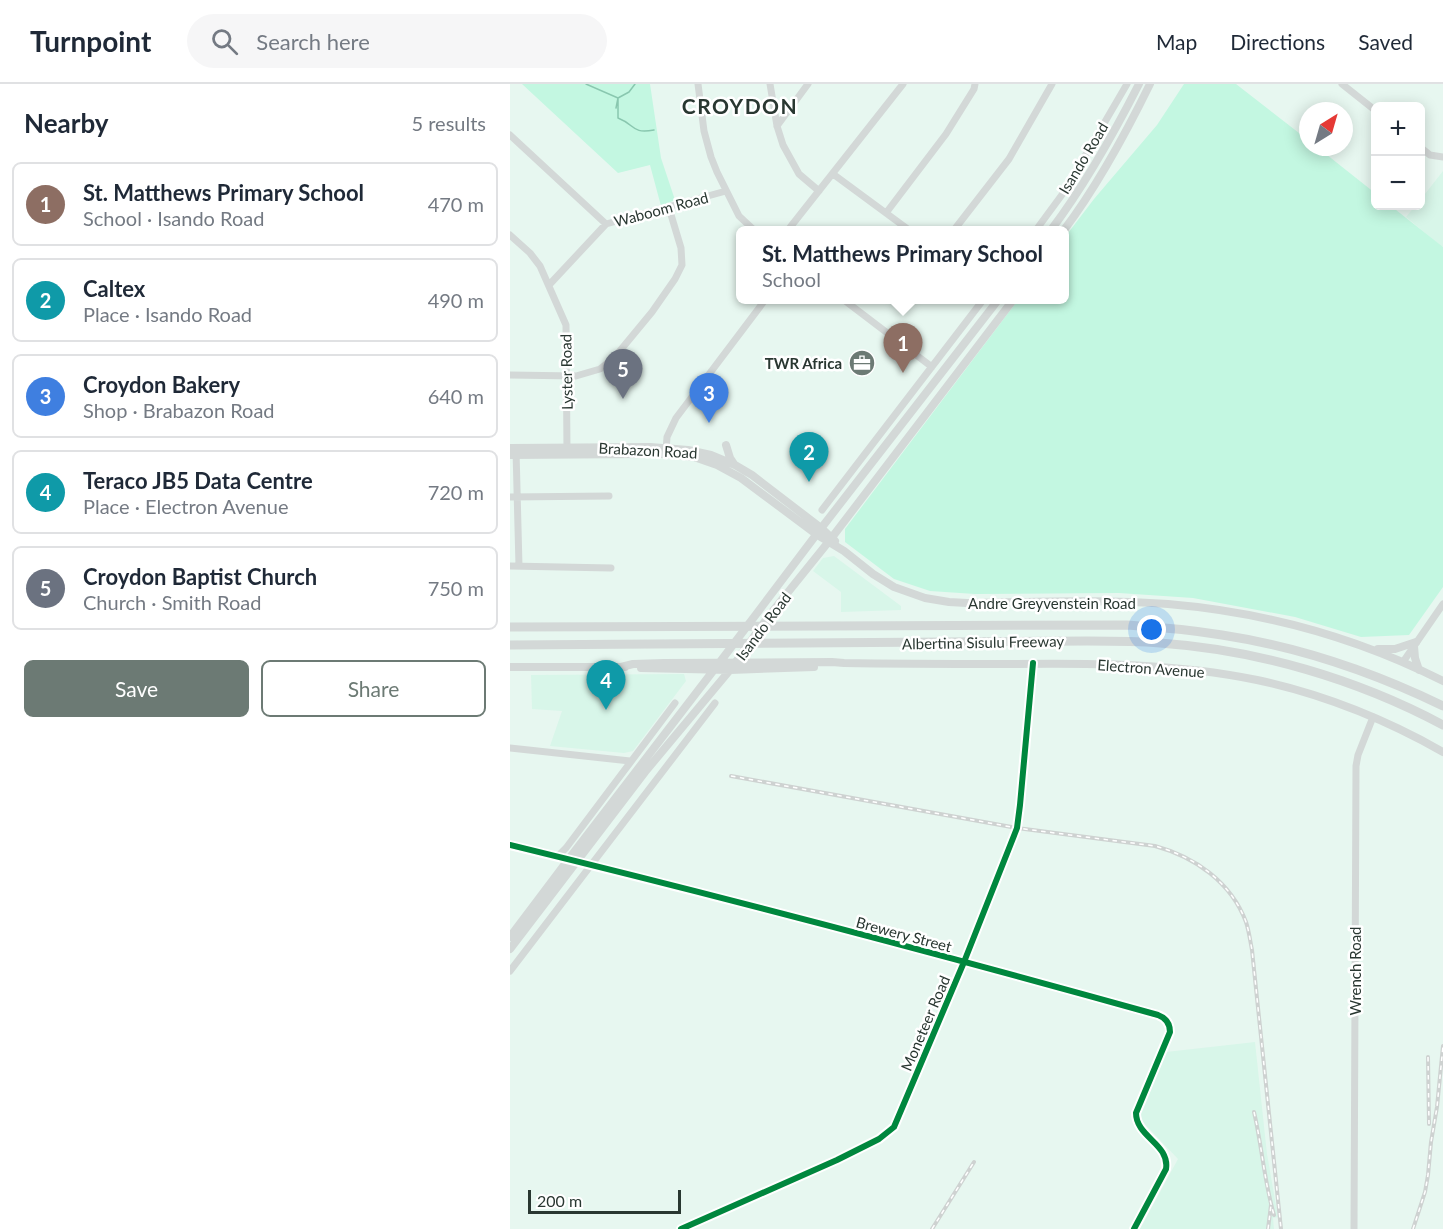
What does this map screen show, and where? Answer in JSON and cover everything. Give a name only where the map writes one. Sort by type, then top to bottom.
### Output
[{"type":"highway","name":"Albertina Sisulu Freeway","points":[[510,627],[1127,625],[1175,628],[1252,640],[1338,662],[1410,690],[1443,706]]},
{"type":"highway","name":"Albertina Sisulu Freeway","points":[[510,645],[1087,641],[1162,643],[1232,652],[1316,673],[1374,693],[1443,725]]},
{"type":"main road","name":"Isando Road","points":[[1055,226],[1097,162],[1138,84]]},
{"type":"main road","name":"Isando Road","points":[[1067,226],[1115,151],[1150,84]]},
{"type":"main road","name":"Isando Road","points":[[510,949],[686,705],[995,304]]},
{"type":"main road","name":"Isando Road","points":[[510,938],[735,664],[768,617],[830,540],[1010,304]]},
{"type":"main road","points":[[726,445],[735,465]]},
{"type":"main road","name":"Brabazon Road","points":[[513,451],[702,452],[720,458],[752,475],[830,540]]},
{"type":"main road","name":"Brabazon Road","points":[[666,451],[694,457],[728,470],[819,531]]},
{"type":"main road","name":"Andre Greyvenstein Road","points":[[830,540],[894,587],[936,601],[967,603],[1124,602],[1204,608],[1243,614],[1324,634],[1403,662],[1443,681]]},
{"type":"main road","points":[[712,692],[752,663],[750,651],[753,638]]},
{"type":"main road","points":[[1368,649],[1395,649],[1415,644],[1415,658],[1419,670]]},
{"type":"main road","name":"Electron Avenue","points":[[621,667],[649,663],[752,663],[833,667],[844,663],[1033,663],[1131,664],[1179,668],[1258,680],[1311,694],[1373,717],[1443,752]]},
{"type":"main road","name":"Electron Avenue","points":[[510,667],[621,667],[687,670],[719,663]]},
{"type":"main road","points":[[686,705],[698,679],[695,674],[687,670]]},
{"type":"street","points":[[698,84],[707,143],[717,172],[742,220],[749,226]]},
{"type":"street","points":[[770,84],[777,126],[783,145],[796,170],[819,191]]},
{"type":"street","points":[[777,126],[808,84]]},
{"type":"street","points":[[792,226],[903,84]]},
{"type":"street","points":[[886,213],[946,134],[975,84]]},
{"type":"street","points":[[958,226],[1008,159],[1052,84]]},
{"type":"street","name":"Isando Road","points":[[1040,226],[1064,192],[1127,84]]},
{"type":"street","points":[[1342,84],[1371,107]]},
{"type":"street","points":[[510,135],[606,224]]},
{"type":"street","points":[[1425,151],[1430,155],[1443,157]]},
{"type":"street","points":[[834,174],[903,226]]},
{"type":"street","name":"Waboom Road","points":[[549,285],[606,224],[726,191]]},
{"type":"street","points":[[510,375],[576,376],[596,371],[612,360],[652,312],[680,271],[683,261],[681,248],[669,208]]},
{"type":"street","name":"Lyster Road","points":[[510,235],[537,261],[566,325],[567,451]]},
{"type":"street","points":[[666,451],[667,437],[676,418],[762,304]]},
{"type":"street","points":[[849,304],[932,367]]},
{"type":"street","points":[[822,510],[980,304]]},
{"type":"street","points":[[513,451],[519,566]]},
{"type":"street","points":[[514,496],[609,496]]},
{"type":"street","points":[[510,566],[611,568]]},
{"type":"street","points":[[1403,662],[1443,604]]},
{"type":"street","name":"Moneteer Road","points":[[681,1229],[879,1139],[890,1132],[897,1121],[1017,828],[1033,663]]},
{"type":"street","points":[[557,857],[675,703]]},
{"type":"street","points":[[510,971],[715,704]]},
{"type":"street","name":"Wrench Road","points":[[1354,1229],[1356,766],[1373,717]]},
{"type":"street","points":[[510,748],[630,761]]},
{"type":"street","name":"Brewery Street","points":[[510,845],[964,962],[1158,1015],[1167,1021],[1170,1032],[1136,1113],[1137,1123],[1162,1151],[1167,1164],[1134,1229]]},
{"type":"shaded area","points":[[1443,171],[1442,247],[1406,217],[1412,210],[1425,210],[1425,194]]},
{"type":"shaded area","points":[[834,556],[901,606],[901,610],[841,612],[841,592],[813,571],[823,558]]},
{"type":"shaded area","points":[[684,674],[686,681],[633,751],[624,753],[550,746],[562,711],[532,709],[531,675]]},
{"type":"shaded area","points":[[1255,1042],[1267,1154],[1278,1217],[1273,1218],[1274,1229],[1140,1229],[1178,1159],[1141,1120],[1140,1111],[1166,1052]]},
{"type":"green space","points":[[522,84],[650,84],[661,158],[675,200],[661,206],[650,165],[618,173]]},
{"type":"green space","points":[[1184,84],[1236,84],[1299,133],[1299,156],[1328,156],[1371,190],[1371,210],[1396,210],[1443,247],[1443,587],[1409,635],[1361,637],[1295,617],[1193,598],[1119,593],[975,594],[930,591],[894,579],[845,542],[845,529],[1015,304],[1069,304],[1069,232],[1157,125]]},
{"type":"waterway","points":[[586,84],[618,98],[629,92],[635,84]]},
{"type":"waterway","points":[[616,108],[618,98],[618,118],[637,130],[654,130]]},
{"type":"railway","points":[[731,776],[1017,828],[1155,846],[1184,857],[1210,873],[1231,895],[1249,932],[1281,1229]]},
{"type":"railway","points":[[1413,1229],[1428,1175],[1443,1046]]},
{"type":"railway","points":[[1428,1057],[1429,1124]]},
{"type":"railway","points":[[1254,1112],[1274,1215]]},
{"type":"railway","points":[[932,1229],[974,1162]]},
{"type":"railway","points":[[1268,1229],[1271,1205]]},
{"type":"cycle path","points":[[681,1229],[837,1160],[879,1139],[894,1127],[964,962],[1017,828],[1033,663]]},
{"type":"cycle path","points":[[510,845],[835,927],[1163,1018],[1167,1021],[1170,1032],[1136,1113],[1141,1128],[1163,1153],[1166,1169],[1134,1229]]},
{"type":"place","name":"TWR Africa","points":[[862,363]]},
{"type":"place","name":"St. Matthews Primary School","points":[[903,373]]},
{"type":"place","name":"Croydon Baptist Church","points":[[623,399]]},
{"type":"place","name":"Croydon Bakery","points":[[709,423]]},
{"type":"place","name":"Caltex","points":[[809,482]]},
{"type":"place","name":"Teraco JB5 Data Centre","points":[[606,710]]},
{"type":"district","name":"CROYDON","points":[[740,105]]}]
